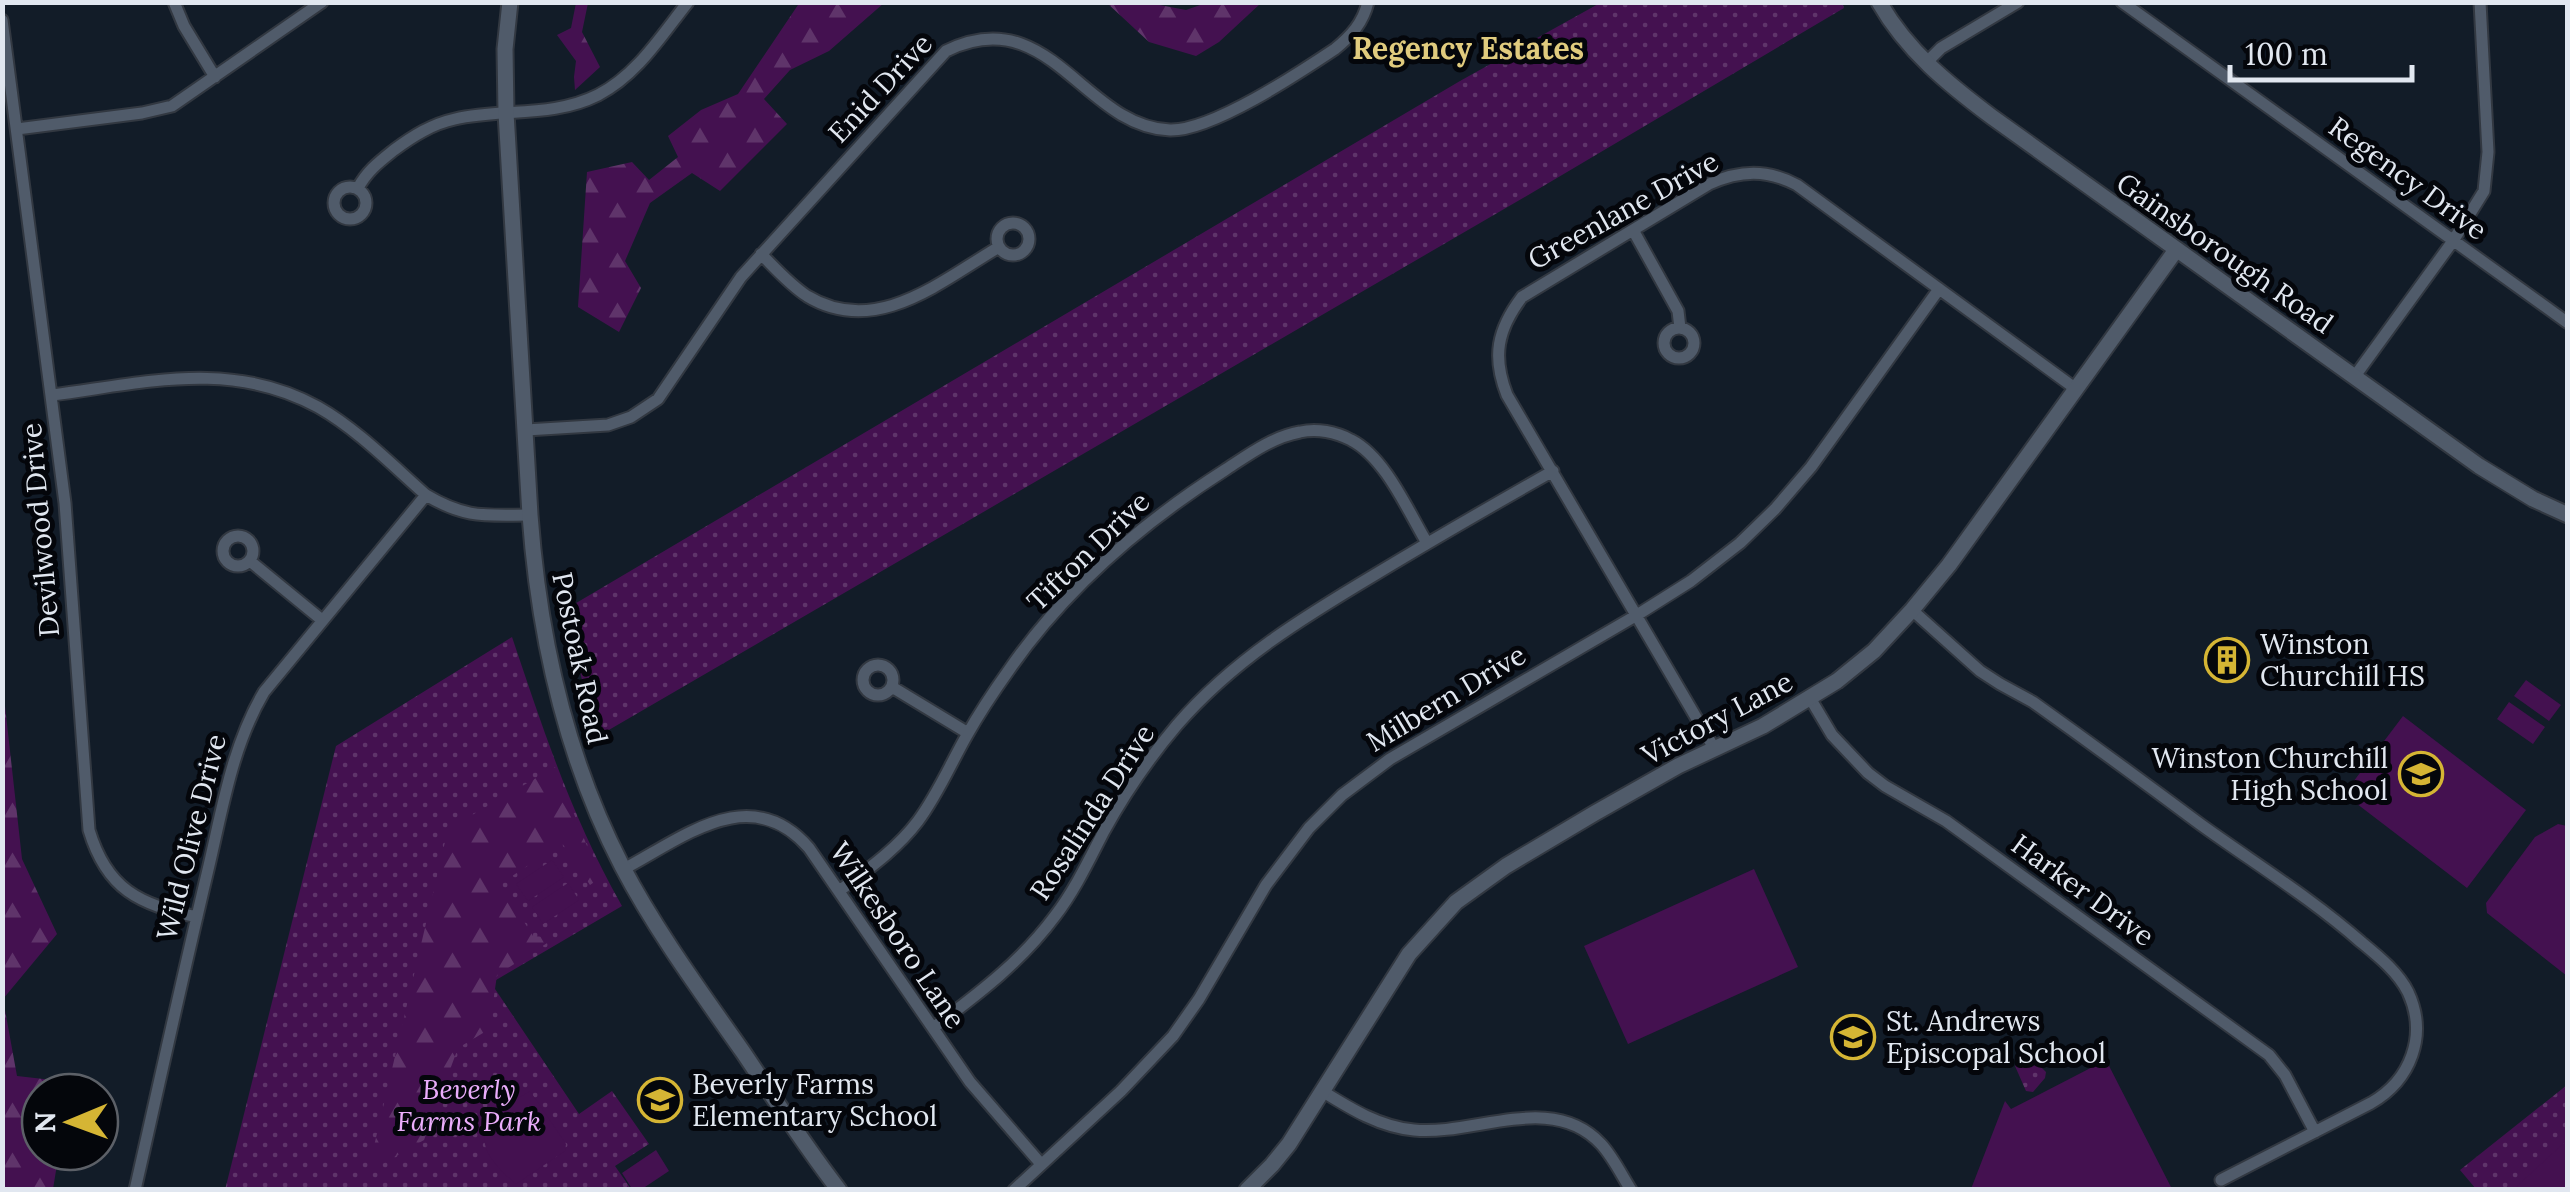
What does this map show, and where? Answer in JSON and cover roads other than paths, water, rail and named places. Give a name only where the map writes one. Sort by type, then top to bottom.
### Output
[{"type":"street","points":[[174,2],[215,77]]},
{"type":"street","points":[[17,129],[162,109],[180,102],[322,2]]},
{"type":"street","name":"Postoak Road","points":[[510,2],[505,49],[506,113],[530,514],[536,586],[557,696],[595,809],[624,869],[701,991],[839,1190]]},
{"type":"street","points":[[358,188],[373,166],[422,131],[452,120],[555,110],[612,86],[644,58],[688,2]]},
{"type":"street","name":"Enid Drive","points":[[526,430],[608,426],[658,399],[722,301],[761,254],[946,51],[960,41],[976,34],[1008,30],[1030,34],[1051,46],[1131,118],[1150,127],[1192,128],[1222,116],[1335,49],[1360,24],[1368,2]]},
{"type":"street","name":"Gainsborough Road","points":[[1878,2],[1926,63],[1950,85],[2479,466],[2568,515]]},
{"type":"street","points":[[1926,63],[1941,48],[2018,2]]},
{"type":"street","name":"Regency Drive","points":[[2122,2],[2568,323]]},
{"type":"street","points":[[2356,376],[2480,201],[2487,180],[2480,2]]},
{"type":"street","name":"Devilwood Drive","points":[[2,20],[65,503],[89,830],[105,868],[126,890],[158,908],[196,917]]},
{"type":"street","name":"Greenlane Drive","points":[[1714,748],[1514,408],[1502,380],[1497,358],[1501,334],[1516,306],[1530,291],[1709,184],[1741,173],[1763,173],[1797,185],[2076,389]]},
{"type":"street","points":[[1634,230],[1678,311],[1680,328]]},
{"type":"street","points":[[761,254],[792,285],[820,303],[850,312],[872,312],[905,302],[999,247]]},
{"type":"street","name":"Victory Lane","points":[[1247,1190],[1289,1144],[1409,954],[1456,902],[1506,866],[1643,785],[1763,726],[1864,659],[1949,565],[2176,250]]},
{"type":"street","name":"Milbern Drive","points":[[1014,1190],[1173,1036],[1209,984],[1278,866],[1308,828],[1342,795],[1400,754],[1637,615],[1740,543],[1811,466],[1939,288]]},
{"type":"street","points":[[52,395],[186,378],[228,378],[264,384],[320,408],[426,494],[456,511],[481,516],[530,514]]},
{"type":"street","name":"Tifton Drive","points":[[839,891],[877,863],[918,821],[1011,667],[1089,576],[1180,499],[1247,456],[1296,432],[1324,431],[1353,440],[1381,467],[1427,543]]},
{"type":"street","name":"Rosalinda Drive","points":[[932,1028],[995,981],[1033,944],[1058,913],[1136,777],[1179,722],[1212,688],[1273,638],[1553,471]]},
{"type":"street","name":"Wild Olive Drive","points":[[134,1190],[196,917],[246,721],[264,692],[426,494]]},
{"type":"street","points":[[250,561],[322,620]]},
{"type":"street","points":[[1912,610],[1980,671],[2033,702],[2319,908],[2366,946],[2407,990],[2417,1026],[2414,1053],[2390,1091],[2221,1180]]},
{"type":"street","points":[[892,687],[968,733]]},
{"type":"street","name":"Harker Drive","points":[[1810,698],[1832,735],[1868,774],[1946,821],[2269,1054],[2315,1132]]},
{"type":"street","name":"Wilkesboro Lane","points":[[624,869],[708,824],[730,817],[762,817],[790,830],[809,848],[972,1084],[1042,1164]]},
{"type":"street","points":[[1322,1091],[1373,1120],[1408,1130],[1438,1131],[1533,1118],[1574,1125],[1597,1140],[1630,1190]]},
{"type":"place","name":"Winston Churchill HS","points":[[2227,660]]},
{"type":"place","name":"Winston Churchill High School","points":[[2421,774]]},
{"type":"place","name":"St. Andrews Episcopal School","points":[[1853,1037]]},
{"type":"place","name":"Beverly Farms Elementary School","points":[[660,1100]]},
{"type":"district","name":"Regency Estates","points":[[1468,49]]},
{"type":"park label","name":"Beverly Farms Park","points":[[469,1105]]}]
